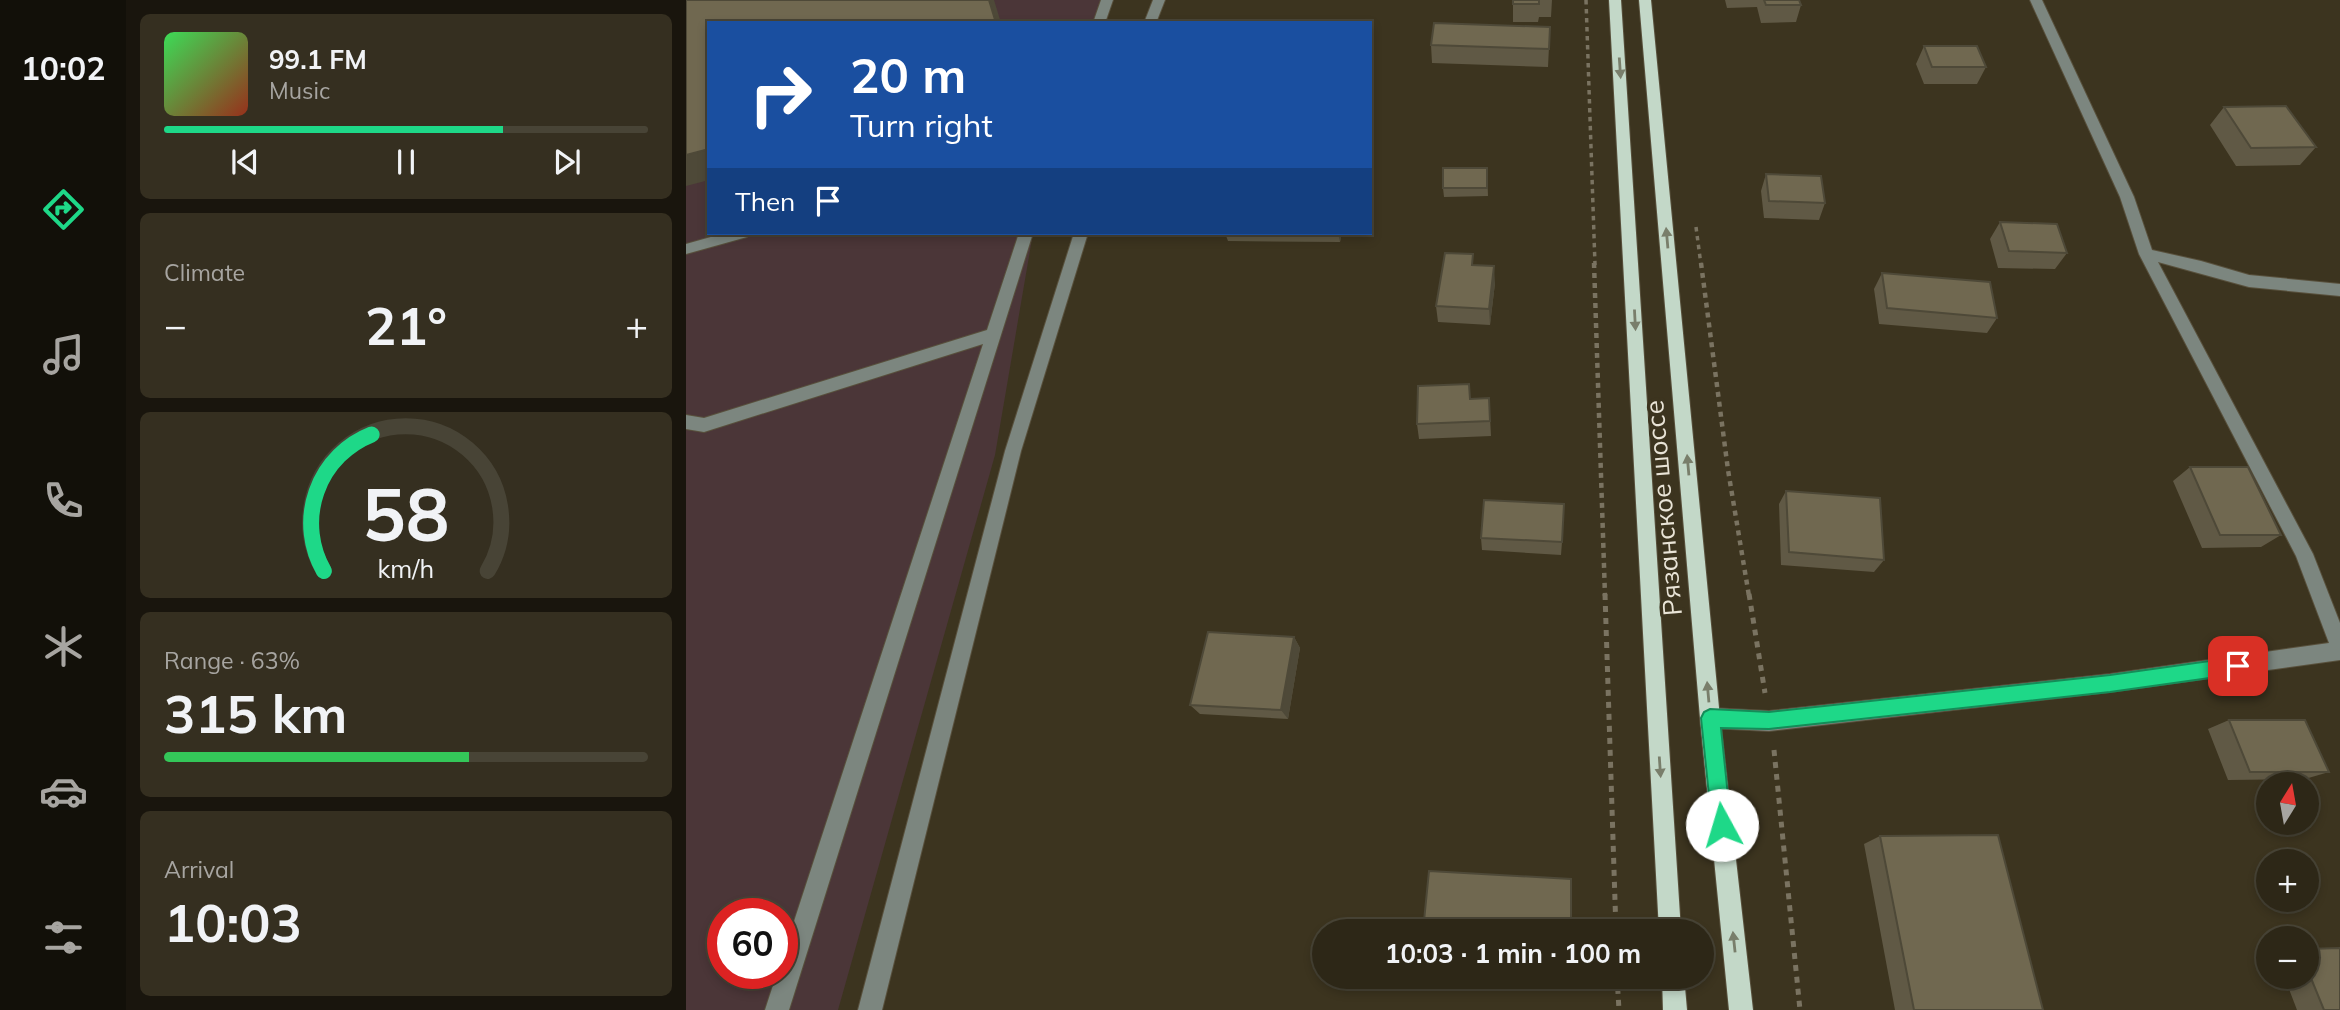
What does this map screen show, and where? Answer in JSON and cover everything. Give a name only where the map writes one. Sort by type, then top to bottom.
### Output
[{"type":"main road","name":"Рязанское шоссе","points":[[1615,0],[1669,919]]},
{"type":"main road","name":"Рязанское шоссе","points":[[1645,0],[1710,718],[1741,1010]]},
{"type":"main road","points":[[1674,989],[1675,1010]]},
{"type":"street","points":[[1100,21],[1107,0]]},
{"type":"street","points":[[1151,21],[1159,0]]},
{"type":"street","points":[[1710,718],[1769,720],[2110,683],[2340,649],[2304,554],[2146,254],[2127,197],[2036,0]]},
{"type":"street","points":[[686,249],[734,235]]},
{"type":"street","points":[[777,1010],[1025,235]]},
{"type":"street","points":[[870,1010],[1013,451],[1080,235]]},
{"type":"street","points":[[2146,254],[2201,266],[2249,281],[2340,290]]},
{"type":"street","points":[[686,422],[704,425],[994,334]]},
{"type":"path","points":[[1586,0],[1616,919]]},
{"type":"path","points":[[1695,215],[1728,470],[1779,777],[1800,1010]]},
{"type":"path","points":[[1618,989],[1619,1010]]},
{"type":"shaded area","points":[[686,0],[1102,0],[1095,21],[707,21],[707,235],[1033,235],[995,455],[838,1010],[686,1010]]},
{"type":"building","points":[[686,0],[989,0],[995,21],[707,21],[707,150],[686,155]]},
{"type":"building","points":[[1513,0],[1539,0],[1539,4],[1513,4]]},
{"type":"building","points":[[1764,0],[1799,0],[1801,5],[1766,5]]},
{"type":"building","points":[[1434,23],[1550,27],[1549,49],[1431,45]]},
{"type":"building","points":[[1924,46],[1977,46],[1986,67],[1932,67]]},
{"type":"building","points":[[2286,106],[2316,147],[2251,148],[2224,107]]},
{"type":"building","points":[[1443,168],[1487,168],[1487,188],[1443,188]]},
{"type":"building","points":[[1766,174],[1821,176],[1825,203],[1769,201]]},
{"type":"building","points":[[2000,222],[2057,224],[2067,253],[2009,251]]},
{"type":"building","points":[[1445,253],[1473,254],[1472,265],[1494,266],[1489,309],[1436,306]]},
{"type":"building","points":[[1882,273],[1990,282],[1997,318],[1887,308]]},
{"type":"building","points":[[1469,384],[1470,399],[1489,398],[1490,421],[1417,424],[1418,386]]},
{"type":"building","points":[[2190,467],[2248,467],[2281,535],[2220,535]]},
{"type":"building","points":[[1786,491],[1880,498],[1884,560],[1789,552]]},
{"type":"building","points":[[1484,500],[1564,504],[1562,542],[1481,538]]},
{"type":"building","points":[[1208,632],[1294,637],[1281,710],[1190,705]]},
{"type":"building","points":[[2229,720],[2305,720],[2329,772],[2256,772],[2250,772]]},
{"type":"building","points":[[1998,835],[2043,1010],[1914,1010],[1880,836]]},
{"type":"building","points":[[1429,871],[1571,879],[1571,919],[1424,919]]},
{"type":"building","points":[[2340,948],[2340,1010],[2324,1010],[2315,989],[2319,989],[2319,949]]},
{"type":"route","points":[[1722,825],[1710,718],[1769,720],[2110,683],[2238,666]]}]
